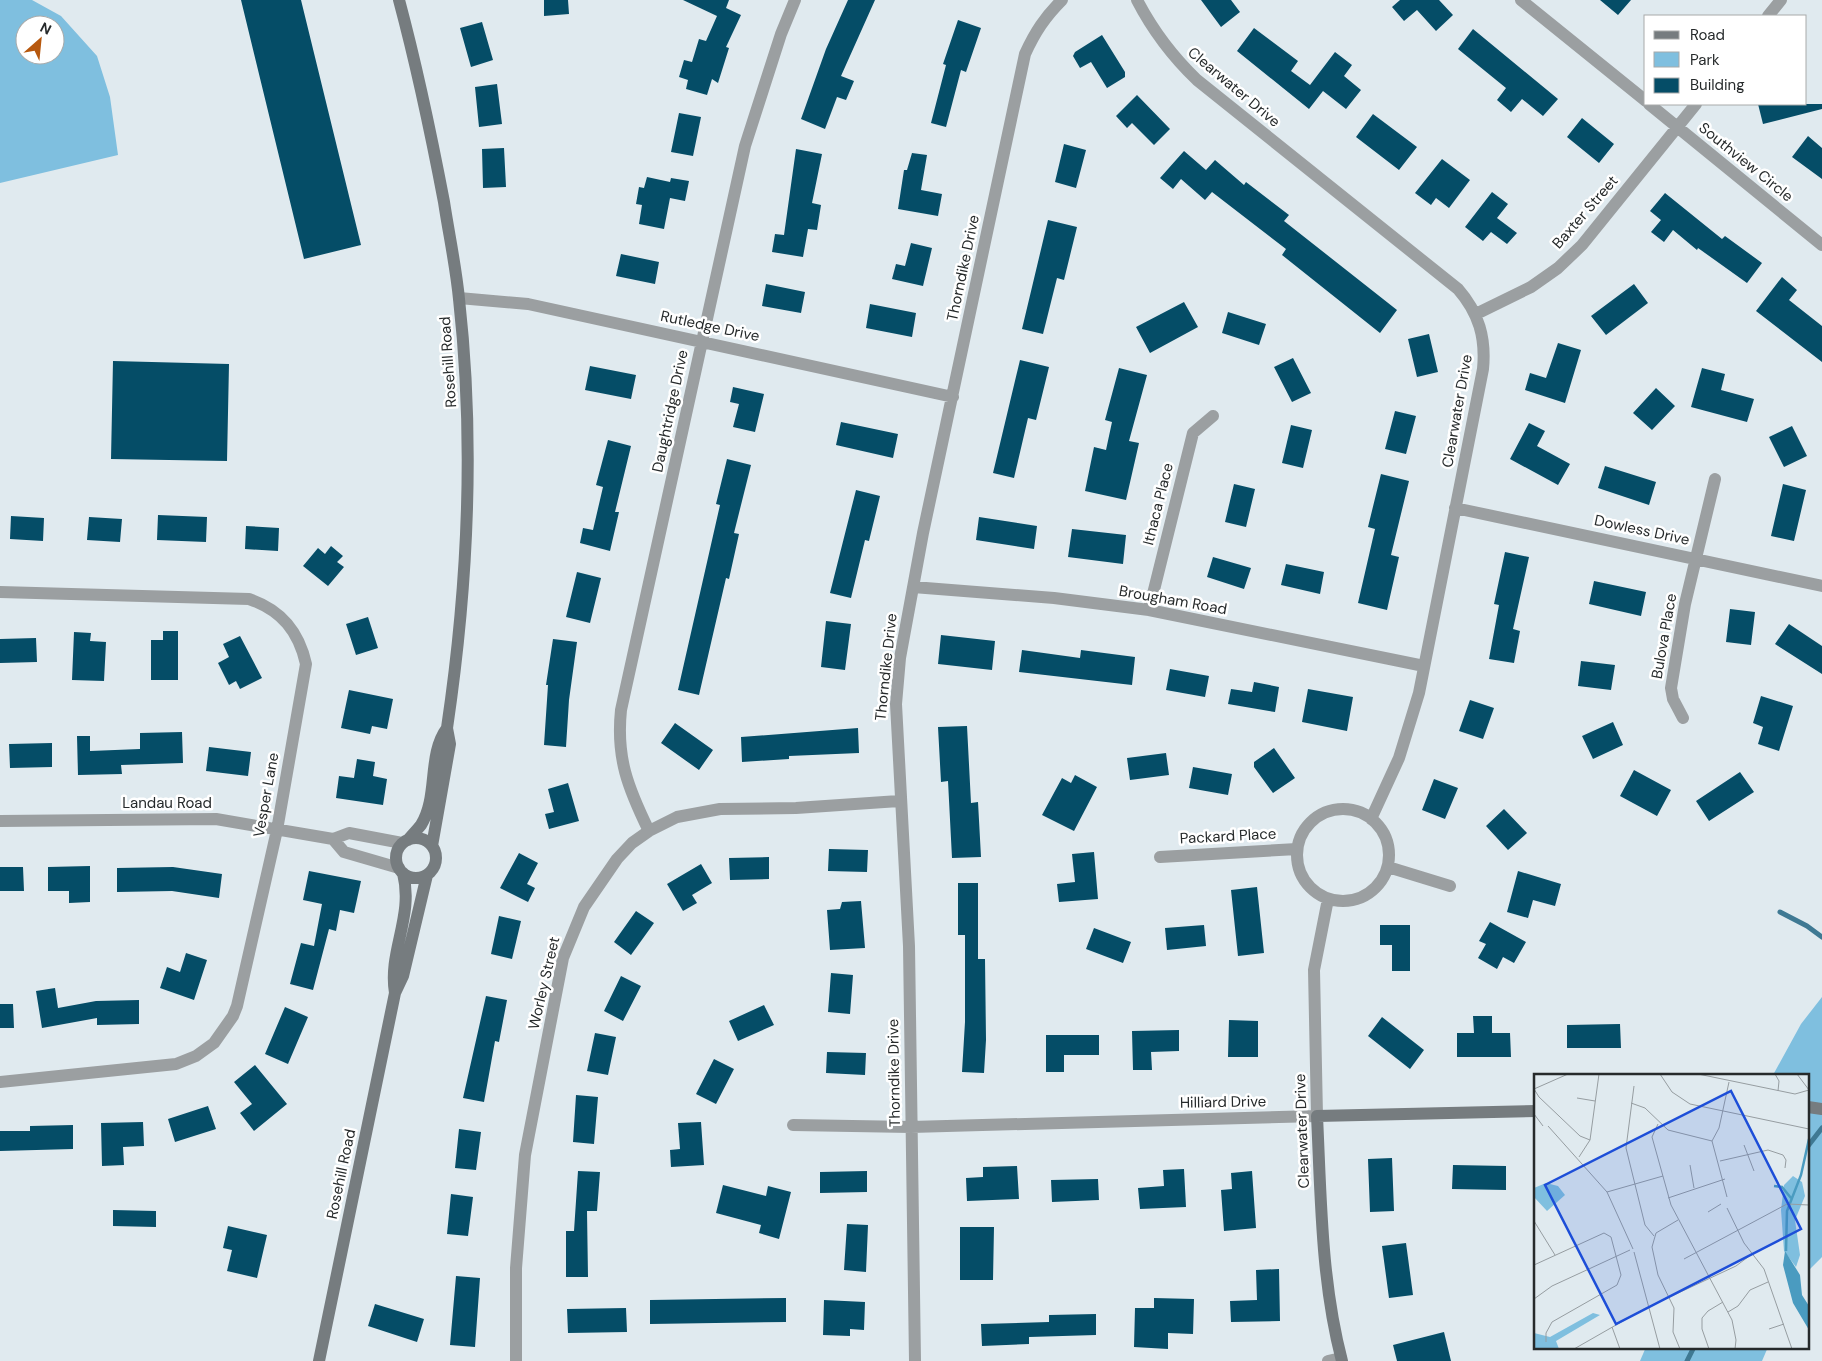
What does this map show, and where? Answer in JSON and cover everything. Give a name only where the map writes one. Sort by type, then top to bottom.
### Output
[{"type":"main road","name":"Rosehill Road","points":[[399,0],[428,120],[459,298],[468,411],[468,508],[460,635],[448,728],[450,744],[432,846]]},
{"type":"main road","name":"Rosehill Road","points":[[405,841],[421,824],[426,812],[439,738],[448,728]]},
{"type":"main road","points":[[421,838],[432,846],[436,852],[435,865],[428,875],[415,878],[401,871],[396,855],[405,841],[421,838]]},
{"type":"main road","name":"Rosehill Road","points":[[395,993],[392,975],[402,931],[408,891],[401,871]]},
{"type":"main road","name":"Rosehill Road","points":[[319,1361],[395,993],[403,976],[428,875]]},
{"type":"main road","name":"Hilliard Drive","points":[[1317,1116],[1534,1111]]},
{"type":"main road","name":"Clearwater Drive","points":[[1317,1116],[1323,1247],[1330,1305],[1341,1359]]},
{"type":"street","name":"Daughtridge Drive","points":[[649,831],[624,775],[618,732],[621,710],[745,146],[781,34],[795,0]]},
{"type":"street","name":"Thorndike Drive","points":[[915,1361],[907,902],[899,801],[896,704],[900,658],[913,587],[1025,54],[1034,34],[1047,15],[1062,0]]},
{"type":"street","name":"Clearwater Drive","points":[[1137,0],[1163,44],[1196,80],[1458,289],[1476,314],[1482,333],[1484,362],[1419,693],[1399,758],[1371,819]]},
{"type":"street","points":[[1521,0],[1644,99]]},
{"type":"street","points":[[1769,15],[1781,0]]},
{"type":"street","name":"Southview Circle","points":[[1650,105],[1822,245]]},
{"type":"street","name":"Baxter Street","points":[[1476,314],[1531,287],[1558,268],[1582,245],[1695,105]]},
{"type":"street","name":"Rutledge Drive","points":[[459,298],[528,304],[953,397]]},
{"type":"street","name":"Ithaca Place","points":[[1149,610],[1193,433],[1213,416]]},
{"type":"street","name":"Bulova Place","points":[[1683,718],[1673,699],[1671,688],[1685,604],[1714,479]]},
{"type":"street","name":"Dowless Drive","points":[[1455,508],[1822,586]]},
{"type":"street","name":"Brougham Road","points":[[913,587],[1054,598],[1149,610],[1424,666]]},
{"type":"street","name":"Vesper Lane","points":[[0,592],[250,600],[260,603],[279,614],[299,640],[306,664],[277,830],[236,1006],[233,1016],[214,1043],[186,1061],[165,1067],[0,1082]]},
{"type":"street","name":"Worley Street","points":[[516,1361],[516,1268],[525,1154],[563,958],[584,907],[617,859],[649,831],[677,817],[698,812],[899,801]]},
{"type":"street","points":[[1341,809],[1357,811],[1371,819],[1381,828],[1387,840],[1390,854],[1388,867],[1381,882],[1370,894],[1350,901],[1328,899],[1310,888],[1299,870],[1297,849],[1302,834],[1312,821],[1326,812],[1341,809]]},
{"type":"street","name":"Landau Road","points":[[0,821],[208,819],[332,840],[350,833],[405,841]]},
{"type":"street","name":"Landau Road","points":[[332,840],[344,852],[401,871]]},
{"type":"street","name":"Packard Place","points":[[1160,856],[1297,849]]},
{"type":"street","points":[[1388,867],[1450,886]]},
{"type":"street","name":"Clearwater Drive","points":[[1317,1116],[1314,970],[1328,899]]},
{"type":"street","name":"Hilliard Drive","points":[[793,1126],[911,1127],[1317,1116]]},
{"type":"street","points":[[1328,1361],[1341,1359]]},
{"type":"green space","points":[[0,0],[32,0],[59,15],[15,15],[15,65],[65,65],[65,20],[97,56],[110,97],[118,155],[0,183]]},
{"type":"green space","points":[[1822,997],[1822,1257],[1810,1269],[1810,1074],[1774,1074],[1801,1024]]},
{"type":"green space","points":[[1646,1348],[1768,1348],[1762,1361],[1640,1361]]},
{"type":"building","points":[[241,0],[301,0],[361,245],[304,259]]},
{"type":"building","points":[[544,0],[568,0],[569,14],[544,16]]},
{"type":"building","points":[[683,0],[729,0],[726,8],[741,15],[726,47],[729,48],[718,83],[712,79],[707,95],[686,89],[688,80],[679,77],[684,60],[692,62],[699,39],[706,41],[717,16]]},
{"type":"building","points":[[848,0],[875,0],[841,76],[854,81],[846,100],[837,97],[825,129],[801,119],[826,49]]},
{"type":"building","points":[[1201,0],[1231,0],[1240,12],[1221,27]]},
{"type":"building","points":[[1400,0],[1439,0],[1453,15],[1436,31],[1417,10],[1404,21],[1392,7]]},
{"type":"building","points":[[1600,0],[1631,0],[1618,15]]},
{"type":"building","points":[[958,20],[981,28],[966,72],[961,70],[946,127],[931,123],[946,65],[943,64]]},
{"type":"building","points":[[482,22],[493,60],[471,67],[460,28]]},
{"type":"building","points":[[1254,28],[1298,61],[1291,71],[1310,85],[1335,52],[1352,65],[1344,76],[1361,90],[1346,109],[1323,91],[1309,109],[1237,51]]},
{"type":"building","points":[[1473,29],[1558,99],[1543,116],[1522,99],[1511,112],[1497,100],[1506,88],[1458,49]]},
{"type":"building","points":[[1102,35],[1125,72],[1125,77],[1107,88],[1091,62],[1080,68],[1073,56],[1075,52]]},
{"type":"building","points":[[497,84],[502,124],[479,127],[475,87]]},
{"type":"building","points":[[1137,95],[1170,129],[1154,145],[1132,123],[1127,128],[1116,116]]},
{"type":"building","points":[[1822,104],[1822,109],[1763,124],[1758,105]]},
{"type":"building","points":[[679,113],[701,117],[693,156],[671,152]]},
{"type":"building","points":[[1373,114],[1417,147],[1399,170],[1356,137]]},
{"type":"building","points":[[1582,118],[1614,144],[1599,163],[1567,137]]},
{"type":"building","points":[[1808,136],[1822,148],[1822,179],[1792,157]]},
{"type":"building","points":[[1064,144],[1086,150],[1076,188],[1055,182]]},
{"type":"building","points":[[504,148],[506,187],[483,188],[482,149]]},
{"type":"building","points":[[796,149],[822,154],[812,203],[821,205],[817,230],[808,229],[803,257],[772,252],[775,234],[784,235]]},
{"type":"building","points":[[1184,151],[1206,170],[1215,160],[1244,185],[1246,182],[1289,215],[1284,221],[1397,310],[1380,333],[1282,255],[1286,249],[1212,192],[1205,200],[1181,179],[1173,189],[1160,178]]},
{"type":"building","points":[[912,153],[927,155],[921,190],[942,194],[938,216],[898,209],[904,170],[907,170]]},
{"type":"building","points":[[1442,159],[1470,180],[1449,208],[1436,198],[1431,205],[1415,193]]},
{"type":"building","points":[[647,177],[670,182],[671,178],[689,181],[685,201],[670,198],[664,229],[639,224],[642,205],[636,204],[639,187],[644,188]]},
{"type":"building","points":[[1492,192],[1508,204],[1497,218],[1517,233],[1507,244],[1491,232],[1483,241],[1465,227]]},
{"type":"building","points":[[1665,193],[1722,239],[1725,236],[1762,263],[1747,283],[1698,248],[1697,250],[1673,230],[1664,242],[1651,232],[1661,220],[1650,211]]},
{"type":"building","points":[[1048,220],[1077,227],[1064,280],[1057,278],[1043,334],[1022,329]]},
{"type":"building","points":[[911,243],[932,248],[923,286],[892,279],[896,264],[905,266]]},
{"type":"building","points":[[621,254],[659,262],[655,284],[616,276]]},
{"type":"building","points":[[1782,277],[1797,290],[1789,300],[1822,326],[1822,362],[1756,311]]},
{"type":"building","points":[[766,284],[805,292],[801,313],[762,306]]},
{"type":"building","points":[[1634,284],[1648,303],[1606,335],[1591,316]]},
{"type":"building","points":[[1184,302],[1198,327],[1150,353],[1136,327]]},
{"type":"building","points":[[870,304],[916,313],[912,337],[866,328]]},
{"type":"building","points":[[1228,312],[1266,324],[1259,345],[1222,333]]},
{"type":"building","points":[[1429,334],[1438,372],[1417,377],[1408,339]]},
{"type":"building","points":[[1558,343],[1581,350],[1565,403],[1525,390],[1530,373],[1546,378]]},
{"type":"building","points":[[1293,358],[1311,393],[1292,402],[1274,367]]},
{"type":"building","points":[[1020,360],[1049,367],[1036,420],[1028,418],[1014,478],[993,473]]},
{"type":"building","points":[[113,361],[229,364],[227,461],[111,459]]},
{"type":"building","points":[[590,366],[636,375],[631,399],[585,390]]},
{"type":"building","points":[[1119,368],[1147,375],[1129,441],[1139,443],[1126,500],[1085,491],[1094,447],[1106,450],[1112,422],[1105,420]]},
{"type":"building","points":[[1702,368],[1725,374],[1721,390],[1754,399],[1747,422],[1691,407]]},
{"type":"building","points":[[733,387],[764,394],[755,432],[733,427],[739,404],[730,402]]},
{"type":"building","points":[[1656,388],[1675,406],[1652,430],[1633,413]]},
{"type":"building","points":[[1395,411],[1416,416],[1406,454],[1385,449]]},
{"type":"building","points":[[841,422],[898,434],[893,458],[836,445]]},
{"type":"building","points":[[1529,423],[1545,431],[1537,446],[1570,464],[1558,485],[1510,459]]},
{"type":"building","points":[[1291,425],[1312,430],[1303,468],[1282,463]]},
{"type":"building","points":[[1792,426],[1807,456],[1784,467],[1769,437]]},
{"type":"building","points":[[608,440],[631,446],[615,512],[619,512],[610,551],[580,543],[583,528],[593,530],[603,487],[596,485]]},
{"type":"building","points":[[727,459],[751,465],[734,533],[739,534],[729,579],[726,578],[699,695],[678,690],[720,505],[716,504]]},
{"type":"building","points":[[1605,466],[1656,482],[1649,505],[1598,488]]},
{"type":"building","points":[[1381,474],[1409,481],[1391,555],[1399,557],[1387,610],[1358,603],[1375,529],[1368,527]]},
{"type":"building","points":[[1234,484],[1255,489],[1246,527],[1225,522]]},
{"type":"building","points":[[1783,484],[1806,490],[1794,541],[1771,536]]},
{"type":"building","points":[[856,490],[880,496],[869,541],[865,540],[851,598],[830,593]]},
{"type":"building","points":[[158,515],[207,517],[206,542],[157,540]]},
{"type":"building","points":[[11,516],[44,518],[43,541],[10,539]]},
{"type":"building","points":[[89,517],[122,519],[120,542],[87,540]]},
{"type":"building","points":[[979,517],[1037,526],[1034,549],[976,540]]},
{"type":"building","points":[[246,526],[279,528],[278,551],[245,549]]},
{"type":"building","points":[[1072,529],[1126,535],[1123,564],[1068,557]]},
{"type":"building","points":[[331,546],[343,556],[337,562],[344,567],[328,586],[303,566],[318,548],[325,554]]},
{"type":"building","points":[[1505,552],[1529,557],[1513,629],[1520,631],[1514,663],[1489,659],[1499,605],[1494,604]]},
{"type":"building","points":[[1213,557],[1251,568],[1244,589],[1207,577]]},
{"type":"building","points":[[1286,564],[1324,572],[1320,594],[1281,585]]},
{"type":"building","points":[[577,572],[601,578],[590,623],[566,617]]},
{"type":"building","points":[[1594,581],[1646,592],[1641,616],[1589,604]]},
{"type":"building","points":[[1730,609],[1755,612],[1751,645],[1726,642]]},
{"type":"building","points":[[368,617],[378,648],[356,655],[346,624]]},
{"type":"building","points":[[826,621],[851,624],[845,670],[821,667]]},
{"type":"building","points":[[1789,624],[1822,646],[1822,674],[1775,644]]},
{"type":"building","points":[[163,631],[178,631],[178,680],[151,680],[151,640],[163,640]]},
{"type":"building","points":[[74,632],[91,633],[90,641],[106,642],[104,681],[72,680]]},
{"type":"building","points":[[941,635],[995,641],[992,670],[938,664]]},
{"type":"building","points":[[240,636],[262,678],[240,689],[236,681],[229,685],[218,663],[229,657],[223,644]]},
{"type":"building","points":[[36,638],[37,662],[0,663],[0,639]]},
{"type":"building","points":[[553,639],[577,642],[569,700],[566,747],[544,745],[548,685],[546,685]]},
{"type":"building","points":[[1022,650],[1080,658],[1081,650],[1135,657],[1132,685],[1019,672]]},
{"type":"building","points":[[1581,661],[1615,665],[1611,690],[1578,686]]},
{"type":"building","points":[[1170,669],[1209,676],[1205,697],[1166,690]]},
{"type":"building","points":[[1254,682],[1279,687],[1275,712],[1228,704],[1231,689],[1252,692]]},
{"type":"building","points":[[1308,689],[1353,697],[1347,731],[1302,722]]},
{"type":"building","points":[[349,690],[393,699],[387,729],[372,726],[370,734],[341,728]]},
{"type":"building","points":[[1761,696],[1793,706],[1779,751],[1758,744],[1763,727],[1753,723]]},
{"type":"building","points":[[1470,700],[1494,708],[1483,739],[1459,731]]},
{"type":"building","points":[[1613,722],[1623,745],[1593,759],[1582,736]]},
{"type":"building","points":[[675,723],[713,750],[699,770],[661,743]]},
{"type":"building","points":[[967,726],[971,803],[978,802],[981,857],[952,858],[948,781],[941,782],[938,727]]},
{"type":"building","points":[[858,728],[859,753],[789,756],[789,759],[742,762],[741,737]]},
{"type":"building","points":[[182,732],[183,763],[121,765],[122,774],[78,775],[77,736],[90,736],[90,751],[140,749],[140,733]]},
{"type":"building","points":[[52,743],[52,767],[10,768],[9,744]]},
{"type":"building","points":[[209,747],[251,752],[248,776],[206,771]]},
{"type":"building","points":[[1274,748],[1295,778],[1273,793],[1254,767],[1254,762]]},
{"type":"building","points":[[1166,753],[1169,775],[1130,780],[1127,758]]},
{"type":"building","points":[[357,759],[375,762],[373,776],[387,779],[383,805],[336,798],[339,776],[354,778]]},
{"type":"building","points":[[1193,767],[1232,774],[1228,795],[1189,788]]},
{"type":"building","points":[[1634,770],[1671,790],[1657,816],[1620,796]]},
{"type":"building","points":[[1740,772],[1754,792],[1709,821],[1696,801]]},
{"type":"building","points":[[1075,775],[1097,787],[1074,831],[1042,815],[1062,778],[1071,783]]},
{"type":"building","points":[[1434,779],[1458,788],[1445,819],[1422,810]]},
{"type":"building","points":[[568,783],[579,821],[549,829],[545,814],[554,812],[548,789]]},
{"type":"building","points":[[1504,809],[1527,833],[1508,850],[1486,826]]},
{"type":"building","points":[[829,849],[868,850],[867,872],[828,871]]},
{"type":"building","points":[[1094,852],[1098,899],[1059,902],[1057,884],[1075,882],[1072,854]]},
{"type":"building","points":[[519,853],[538,863],[527,884],[535,888],[528,902],[500,888]]},
{"type":"building","points":[[769,857],[769,879],[730,880],[729,858]]},
{"type":"building","points":[[701,864],[712,883],[692,895],[697,903],[683,911],[667,884]]},
{"type":"building","points":[[90,866],[90,902],[69,903],[69,891],[48,891],[48,867]]},
{"type":"building","points":[[0,867],[23,867],[24,891],[0,891]]},
{"type":"building","points":[[173,867],[222,874],[219,898],[172,891],[117,892],[117,868]]},
{"type":"building","points":[[309,871],[361,881],[354,913],[340,910],[336,931],[329,929],[313,990],[290,984],[301,943],[314,946],[322,904],[303,900]]},
{"type":"building","points":[[1518,871],[1561,884],[1555,906],[1533,900],[1528,918],[1507,912]]},
{"type":"building","points":[[958,883],[978,883],[978,959],[985,959],[986,1040],[984,1073],[962,1072],[965,1022],[965,935],[958,935]]},
{"type":"building","points":[[1257,887],[1264,953],[1238,956],[1231,890]]},
{"type":"building","points":[[861,901],[865,948],[830,950],[827,910],[840,909],[842,902]]},
{"type":"building","points":[[636,911],[654,923],[631,955],[614,942]]},
{"type":"building","points":[[499,916],[521,921],[512,959],[491,954]]},
{"type":"building","points":[[1490,922],[1526,942],[1514,963],[1503,957],[1497,969],[1478,958],[1486,944],[1479,941]]},
{"type":"building","points":[[1204,925],[1206,946],[1167,950],[1165,928]]},
{"type":"building","points":[[1380,925],[1410,925],[1410,971],[1392,971],[1392,945],[1380,945]]},
{"type":"building","points":[[1094,928],[1131,942],[1123,963],[1086,949]]},
{"type":"building","points":[[186,953],[207,960],[194,1000],[160,988],[167,967],[180,972]]},
{"type":"building","points":[[831,973],[853,975],[850,1014],[828,1012]]},
{"type":"building","points":[[621,976],[641,986],[623,1021],[604,1011]]},
{"type":"building","points":[[55,988],[58,1008],[96,1001],[139,1000],[139,1024],[97,1025],[97,1018],[42,1028],[36,991]]},
{"type":"building","points":[[486,996],[507,1000],[499,1042],[495,1041],[484,1102],[463,1098]]},
{"type":"building","points":[[0,1004],[13,1004],[14,1028],[0,1028]]},
{"type":"building","points":[[764,1005],[774,1025],[738,1041],[729,1021]]},
{"type":"building","points":[[285,1007],[308,1017],[288,1064],[265,1054]]},
{"type":"building","points":[[1473,1016],[1492,1016],[1492,1033],[1510,1033],[1511,1057],[1457,1057],[1457,1033],[1474,1033]]},
{"type":"building","points":[[1382,1017],[1424,1050],[1410,1069],[1368,1036]]},
{"type":"building","points":[[1229,1020],[1258,1021],[1258,1057],[1228,1057]]},
{"type":"building","points":[[1620,1024],[1621,1048],[1567,1048],[1567,1025]]},
{"type":"building","points":[[1179,1030],[1179,1051],[1151,1052],[1152,1070],[1133,1070],[1132,1031]]},
{"type":"building","points":[[595,1033],[616,1037],[608,1075],[587,1071]]},
{"type":"building","points":[[1046,1035],[1099,1035],[1099,1055],[1064,1055],[1064,1072],[1046,1072]]},
{"type":"building","points":[[827,1052],[866,1053],[865,1075],[826,1073]]},
{"type":"building","points":[[714,1059],[734,1069],[716,1104],[696,1094]]},
{"type":"building","points":[[255,1065],[287,1104],[254,1131],[240,1113],[252,1104],[234,1082]]},
{"type":"building","points":[[576,1095],[598,1097],[594,1144],[573,1142]]},
{"type":"building","points":[[208,1106],[216,1129],[175,1142],[168,1119]]},
{"type":"building","points":[[143,1122],[144,1146],[123,1147],[124,1165],[102,1166],[101,1123]]},
{"type":"building","points":[[701,1122],[704,1165],[671,1167],[670,1150],[680,1149],[678,1123]]},
{"type":"building","points":[[73,1125],[73,1149],[0,1151],[0,1131],[30,1131],[30,1126]]},
{"type":"building","points":[[459,1129],[481,1132],[476,1170],[455,1168]]},
{"type":"building","points":[[1392,1158],[1394,1211],[1370,1212],[1368,1159]]},
{"type":"building","points":[[1453,1165],[1506,1166],[1506,1190],[1452,1189]]},
{"type":"building","points":[[1017,1166],[1019,1199],[967,1201],[966,1178],[983,1177],[983,1167]]},
{"type":"building","points":[[1184,1169],[1186,1207],[1140,1209],[1138,1188],[1164,1186],[1163,1170]]},
{"type":"building","points":[[578,1171],[600,1172],[597,1211],[587,1211],[588,1277],[566,1277],[566,1231],[574,1231]]},
{"type":"building","points":[[867,1171],[867,1192],[820,1193],[820,1172]]},
{"type":"building","points":[[1252,1171],[1256,1228],[1224,1231],[1221,1190],[1232,1189],[1231,1173]]},
{"type":"building","points":[[1098,1179],[1099,1200],[1052,1202],[1051,1180]]},
{"type":"building","points":[[723,1185],[766,1196],[768,1186],[791,1192],[779,1239],[759,1233],[761,1225],[716,1213]]},
{"type":"building","points":[[451,1194],[473,1197],[468,1236],[447,1234]]},
{"type":"building","points":[[113,1210],[156,1211],[156,1227],[113,1226]]},
{"type":"building","points":[[847,1224],[868,1225],[866,1272],[844,1270]]},
{"type":"building","points":[[228,1226],[267,1235],[257,1278],[227,1271],[232,1250],[223,1248]]},
{"type":"building","points":[[960,1227],[994,1227],[993,1280],[960,1280]]},
{"type":"building","points":[[1406,1243],[1413,1295],[1389,1298],[1382,1246]]},
{"type":"building","points":[[1279,1269],[1280,1321],[1231,1322],[1230,1301],[1257,1300],[1256,1270]]},
{"type":"building","points":[[456,1276],[480,1278],[475,1347],[450,1345]]},
{"type":"building","points":[[786,1298],[786,1322],[650,1324],[650,1300]]},
{"type":"building","points":[[1154,1298],[1194,1299],[1193,1334],[1168,1333],[1168,1349],[1134,1347],[1135,1308],[1154,1308]]},
{"type":"building","points":[[824,1300],[865,1302],[864,1330],[850,1329],[850,1336],[823,1335]]},
{"type":"building","points":[[375,1304],[424,1319],[417,1342],[368,1326]]},
{"type":"building","points":[[626,1308],[627,1332],[568,1333],[567,1309]]},
{"type":"building","points":[[1096,1314],[1096,1335],[1029,1337],[1029,1344],[982,1346],[981,1324],[1049,1322],[1049,1315]]},
{"type":"building","points":[[1444,1332],[1451,1361],[1397,1361],[1393,1345]]},
{"type":"waterway","points":[[1780,912],[1807,926],[1822,937]]},
{"type":"waterway","points":[[1810,1143],[1822,1128]]},
{"type":"waterway","points":[[1687,1361],[1694,1348]]}]
